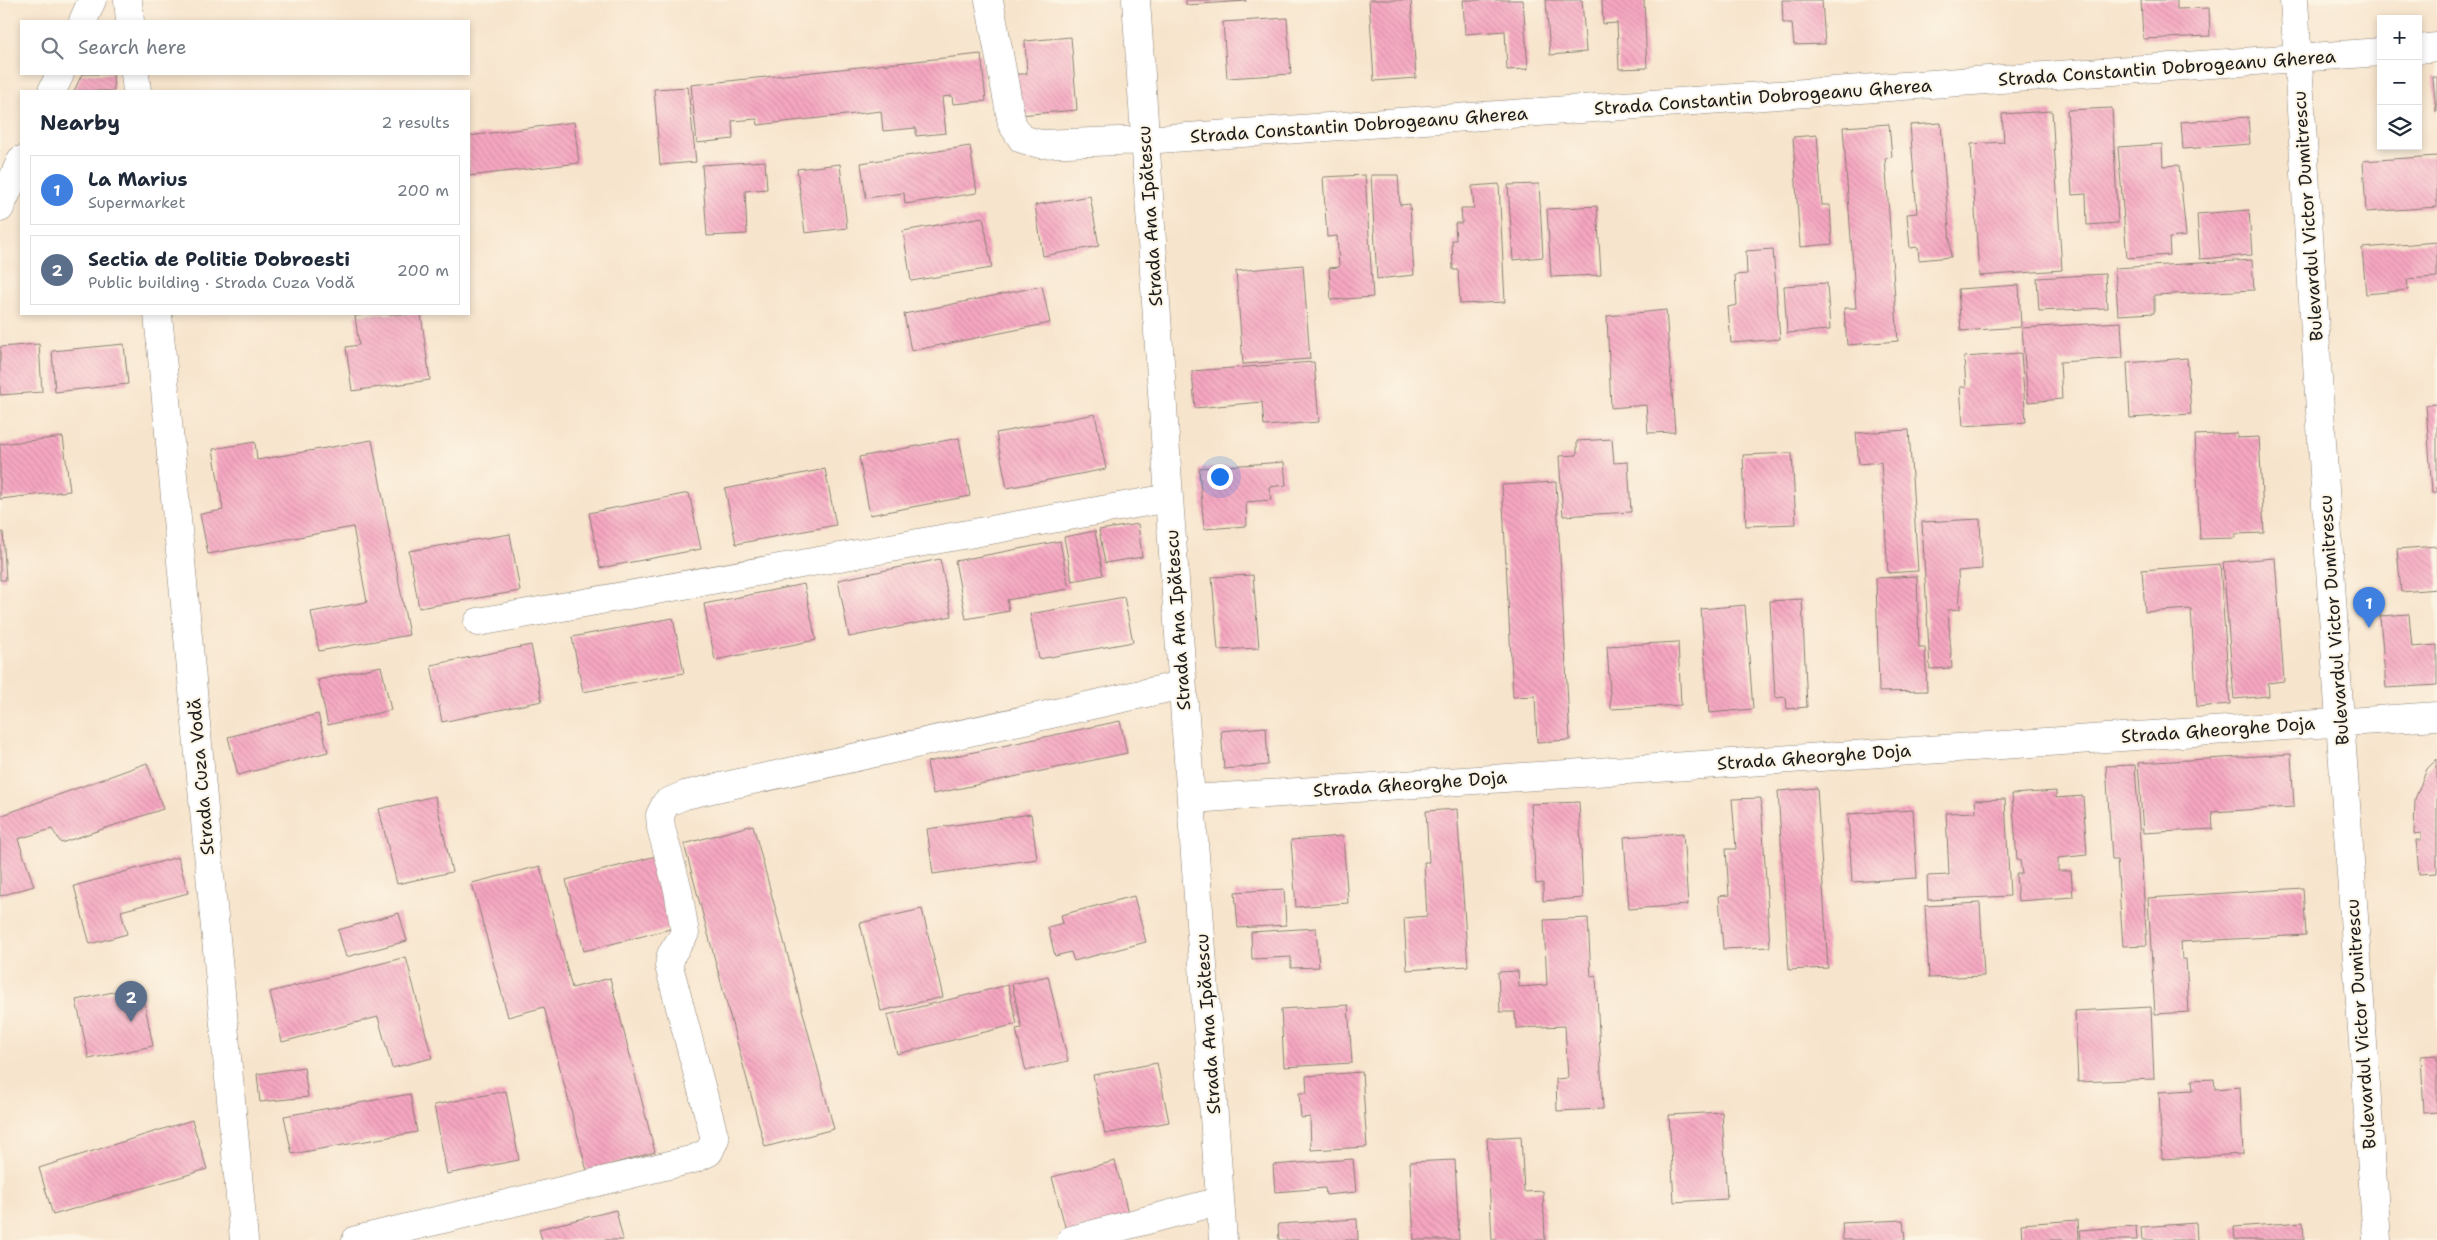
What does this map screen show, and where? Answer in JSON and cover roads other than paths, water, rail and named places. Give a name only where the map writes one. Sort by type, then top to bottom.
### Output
[{"type":"street","points":[[83,20],[92,0]]},
{"type":"street","points":[[128,0],[130,20]]},
{"type":"street","name":"Strada Constantin Dobrogeanu Gherea","points":[[989,0],[1012,124],[1022,139],[1040,144],[1145,140],[2298,60],[2377,52]]},
{"type":"street","name":"Strada Ana Ipătescu","points":[[1136,0],[1182,685],[1192,798],[1223,1240]]},
{"type":"street","name":"Bulevardul Victor Dumitrescu","points":[[2294,0],[2340,722],[2377,1240]]},
{"type":"street","points":[[2422,49],[2437,47]]},
{"type":"street","points":[[52,90],[60,75]]},
{"type":"street","points":[[136,75],[137,90]]},
{"type":"street","points":[[0,208],[20,162]]},
{"type":"street","name":"Strada Cuza Vodă","points":[[158,315],[244,1240]]},
{"type":"street","points":[[478,622],[1169,498]]},
{"type":"street","points":[[356,1240],[685,1161],[709,1152],[715,1139],[669,966],[671,955],[685,934],[678,890],[661,828],[660,814],[666,803],[685,795],[1182,685]]},
{"type":"street","name":"Strada Gheorghe Doja","points":[[1192,798],[2437,716]]},
{"type":"street","points":[[1071,1240],[1220,1202]]},
{"type":"place","name":"La Marius","points":[[2369,628]]},
{"type":"place","name":"Sectia de Politie Dobroesti","points":[[131,1022]]}]
